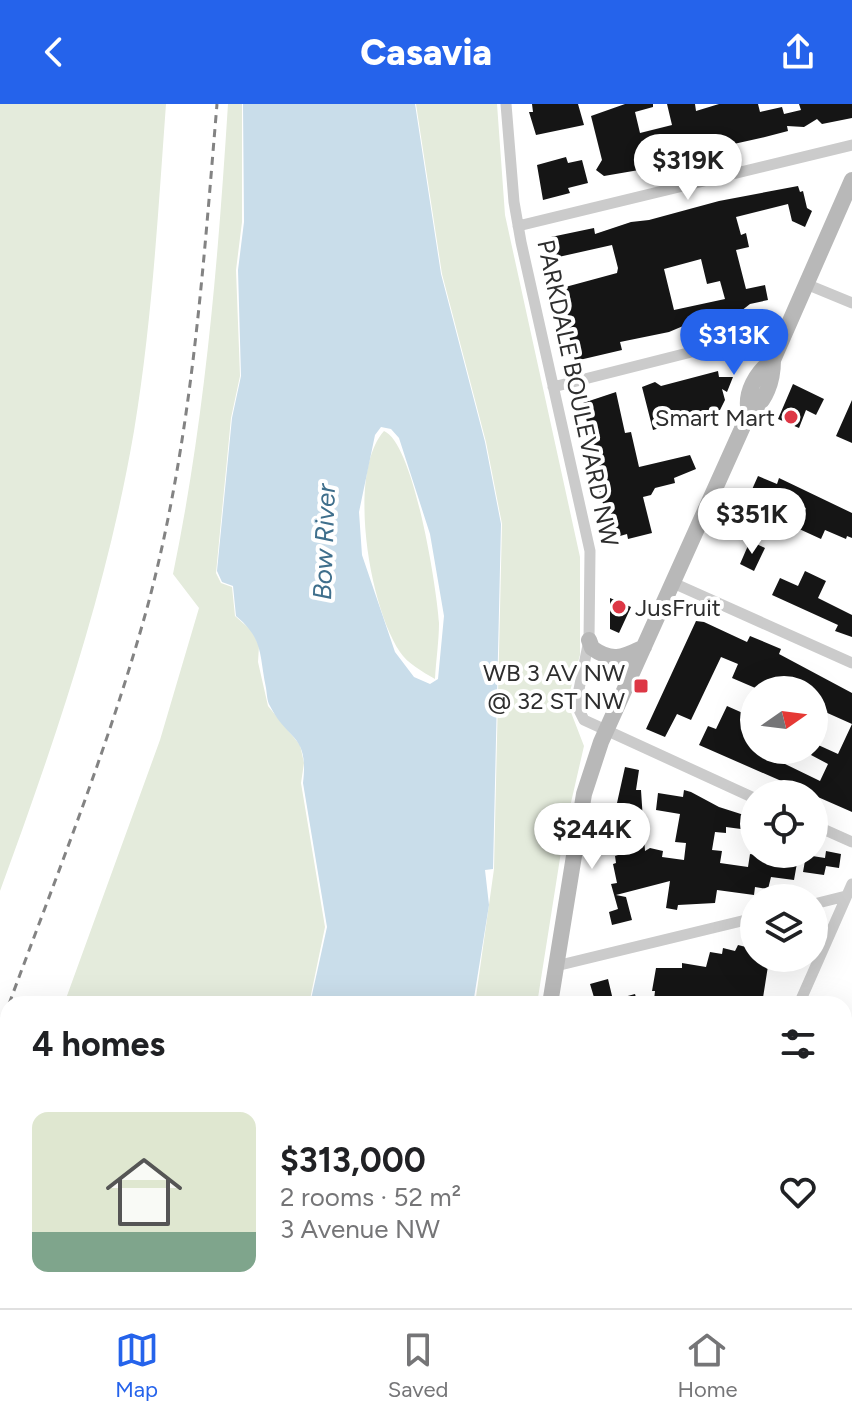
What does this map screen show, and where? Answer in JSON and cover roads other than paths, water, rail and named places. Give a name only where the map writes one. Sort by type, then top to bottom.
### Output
[{"type":"main road","points":[[551,996],[584,794],[606,730],[749,413],[746,401],[760,370],[775,356],[852,180]]},
{"type":"main road","points":[[589,640],[592,648],[609,659],[618,659],[644,647]]},
{"type":"street","name":"PARKDALE BOULEVARD NW","points":[[506,104],[518,226],[590,551],[589,640],[576,704],[584,720],[740,792]]},
{"type":"street","points":[[518,226],[852,145]]},
{"type":"street","points":[[806,284],[852,303]]},
{"type":"street","points":[[553,387],[747,338],[775,356]]},
{"type":"street","points":[[671,582],[852,663]]},
{"type":"street","points":[[828,831],[852,842]]},
{"type":"street","points":[[802,996],[852,884]]},
{"type":"street","points":[[828,900],[846,896]]},
{"type":"street","points":[[556,966],[740,921]]},
{"type":"water","name":"Bow River","points":[[243,104],[415,104],[441,274],[485,442],[501,524],[493,869],[485,870],[489,905],[474,996],[312,996],[327,927],[303,783],[303,755],[296,739],[269,704],[256,640],[236,616],[233,586],[222,582],[217,571],[232,418],[241,376],[238,270],[244,222]],"holes":[[[381,427],[391,429],[399,438],[430,534],[444,616],[438,679],[430,684],[414,677],[395,652],[362,555],[359,512],[375,435]]]},
{"type":"railway","points":[[12,996],[84,802],[150,597],[186,414],[217,104]]},
{"type":"place","name":"Smart Mart","points":[[791,417]]},
{"type":"place","name":"JusFruit","points":[[619,607]]},
{"type":"place","name":"WB 3 AV NW @ 32 ST NW","points":[[641,686]]}]
